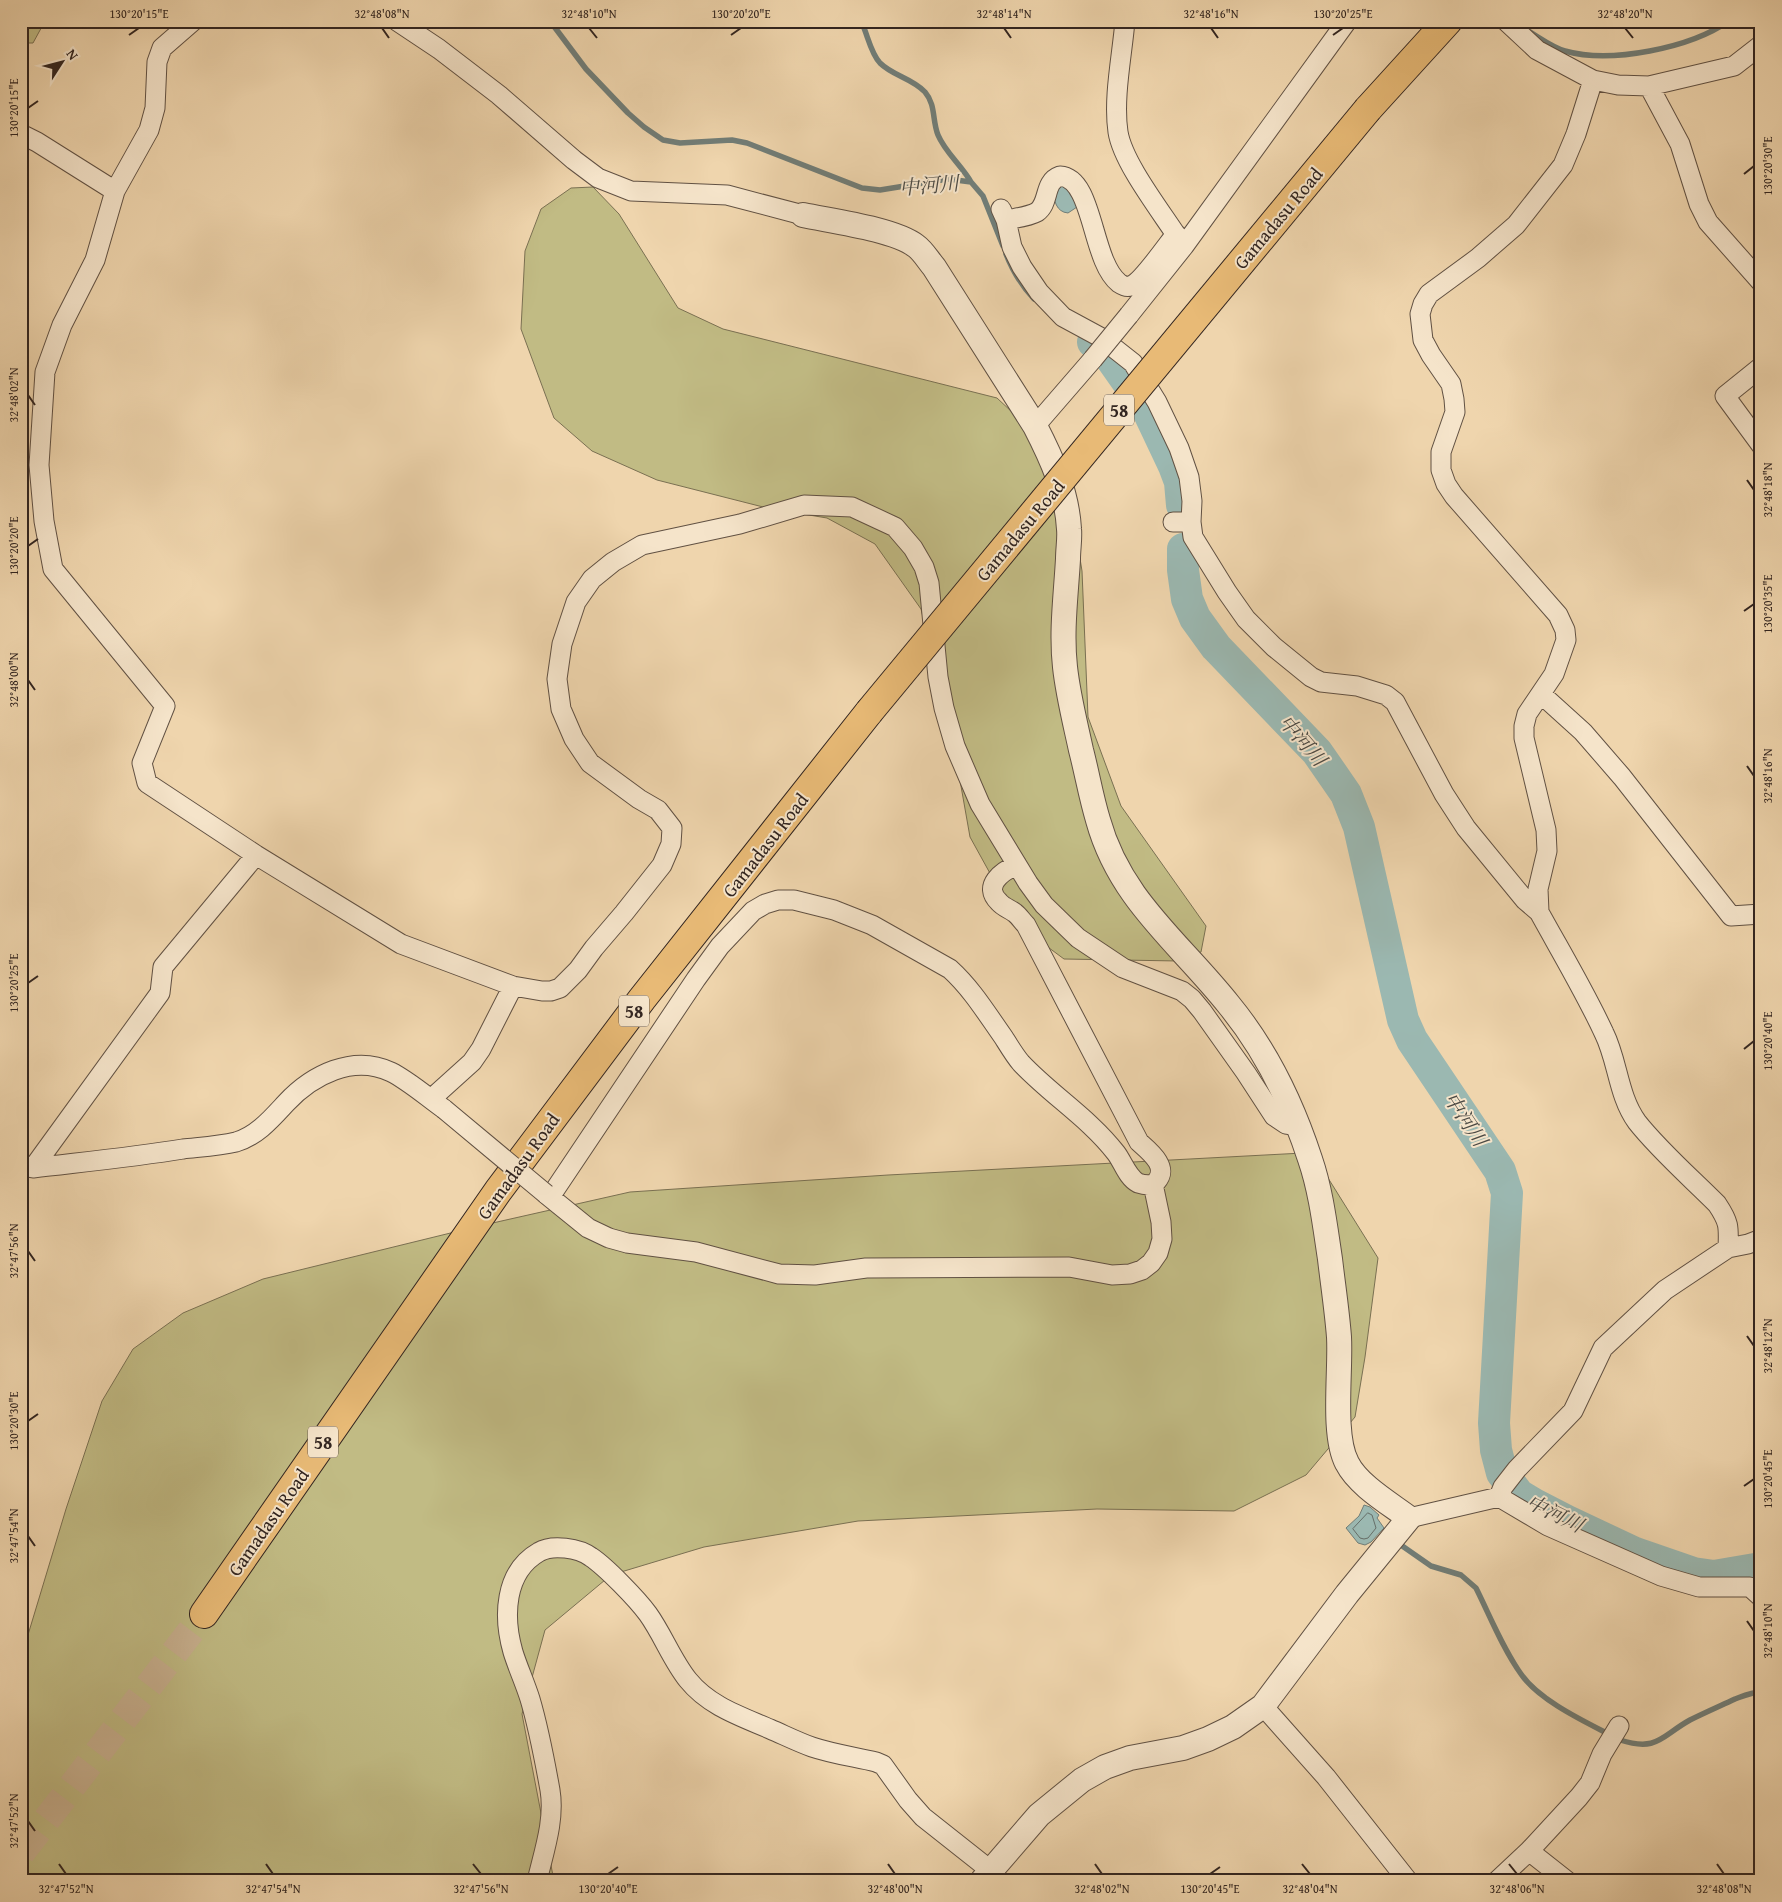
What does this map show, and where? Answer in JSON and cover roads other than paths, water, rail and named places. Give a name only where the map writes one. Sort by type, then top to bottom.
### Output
[{"type":"highway","points":[[1368,109],[1434,21]]},
{"type":"highway","points":[[1368,109],[1448,21]]},
{"type":"highway","name":"Gamadasu Road","points":[[204,1614],[498,1191],[642,1000],[869,712],[1368,109]]},
{"type":"street","points":[[193,21],[162,48],[157,62],[155,108],[149,130],[115,191],[95,260],[62,325],[45,372],[39,465],[44,521],[53,569],[165,706],[142,763],[147,783],[256,855],[401,944],[513,986],[551,991],[560,988],[578,970],[662,865],[671,844],[672,828],[658,810],[639,799],[590,763],[574,739],[561,710],[557,679],[558,670],[562,644],[576,602],[592,579],[613,562],[642,545],[740,524],[804,505],[852,507],[895,527],[913,548],[924,567],[929,583],[935,658],[948,725],[980,804],[1044,905],[1078,938],[1123,968],[1182,991],[1192,999],[1246,1072],[1274,1116],[1286,1124],[1299,1126]]},
{"type":"street","points":[[397,21],[439,49],[499,95],[574,160],[598,178],[632,191],[727,195],[803,215],[882,231],[904,238],[917,246],[934,267],[1035,426],[1064,490],[1069,530],[1063,625],[1064,666],[1098,823],[1113,862],[1134,897],[1150,918],[1179,947],[1232,1008],[1256,1042],[1289,1102],[1312,1163],[1322,1205],[1339,1338],[1339,1425],[1341,1449],[1347,1464],[1358,1479],[1409,1518]]},
{"type":"street","points":[[1126,21],[1117,98],[1118,132],[1123,151],[1132,168],[1180,240]]},
{"type":"street","points":[[1035,426],[1094,359],[1128,315],[1180,240],[1347,21]]},
{"type":"street","points":[[1506,21],[1537,50],[1593,80],[1618,85],[1650,86],[1734,66],[1761,45]]},
{"type":"street","points":[[1539,912],[1538,889],[1547,851],[1546,830],[1524,738],[1524,726],[1527,714],[1554,674],[1563,653],[1566,640],[1565,630],[1558,615],[1454,496],[1446,484],[1441,470],[1441,452],[1455,412],[1454,399],[1451,384],[1423,340],[1420,314],[1429,294],[1478,258],[1516,225],[1563,165],[1576,134],[1593,80]]},
{"type":"street","points":[[1650,86],[1680,144],[1699,204],[1708,222],[1761,282]]},
{"type":"street","points":[[21,134],[115,191]]},
{"type":"street","points":[[1180,240],[1142,276],[1130,286],[1126,286],[1117,281],[1106,267],[1083,196],[1071,179],[1060,176],[1052,182],[1043,206],[1037,212],[1003,215],[1012,247],[1022,267],[1039,292],[1063,317],[1100,337],[1132,363],[1157,402],[1179,448],[1189,477],[1192,501],[1182,522],[1226,592],[1246,619],[1274,647],[1311,677],[1321,682],[1357,686],[1386,695],[1395,702],[1444,794],[1466,828],[1525,900],[1539,912],[1605,1033],[1614,1056],[1626,1102],[1643,1128],[1721,1210],[1729,1226],[1728,1248]]},
{"type":"street","points":[[1761,367],[1725,396],[1761,445]]},
{"type":"street","points":[[1541,694],[1583,732],[1622,777],[1731,916],[1761,914]]},
{"type":"street","points":[[27,1167],[160,993],[163,967],[256,855]]},
{"type":"street","points":[[548,1195],[720,946],[753,911],[765,904],[778,900],[794,900],[857,918],[950,969],[963,980],[974,994],[1020,1062],[1106,1140],[1130,1176],[1138,1183],[1153,1184],[1158,1180],[1161,1171],[1160,1165],[1154,1155],[1139,1142],[1026,925],[1014,912],[1000,904],[993,894],[993,885],[998,877],[1005,870],[1017,865]]},
{"type":"street","points":[[438,1104],[481,1049],[513,986]]},
{"type":"street","points":[[27,1167],[160,1153],[237,1142],[265,1125],[302,1088],[316,1078],[339,1068],[362,1064],[392,1072],[438,1104],[588,1228],[609,1238],[627,1243],[696,1252],[779,1274],[815,1275],[866,1268],[1069,1267],[1112,1274],[1130,1274],[1142,1270],[1151,1263],[1158,1253],[1162,1239],[1162,1222],[1153,1184]]},
{"type":"street","points":[[537,1881],[551,1819],[550,1791],[530,1700],[513,1653],[508,1630],[508,1598],[513,1581],[524,1565],[543,1549],[566,1548],[580,1551],[591,1557],[648,1615],[688,1680],[701,1694],[720,1707],[812,1747],[882,1765],[923,1817],[986,1875],[1040,1814],[1082,1780],[1105,1767],[1130,1758],[1183,1748],[1208,1739],[1233,1727],[1263,1706],[1347,1594],[1409,1518],[1501,1492],[1517,1468],[1573,1410],[1603,1348],[1665,1290],[1728,1248],[1761,1239]]},
{"type":"street","points":[[1501,1492],[1548,1526],[1661,1576],[1699,1586],[1750,1587],[1761,1597]]},
{"type":"street","points":[[1263,1706],[1326,1778],[1408,1881]]},
{"type":"street","points":[[1497,1881],[1529,1851],[1580,1797],[1590,1783],[1602,1754],[1615,1732]]},
{"type":"street","points":[[1529,1851],[1567,1881]]},
{"type":"water","points":[[1061,185],[1070,190],[1077,207],[1068,213],[1058,208],[1054,198],[1053,191]]},
{"type":"water","points":[[1364,1505],[1370,1507],[1379,1515],[1377,1518],[1384,1528],[1371,1542],[1365,1545],[1358,1543],[1346,1528],[1359,1516]]},
{"type":"waterway","name":"中河川","points":[[550,21],[586,69],[628,113],[663,140],[680,143],[732,140],[747,143],[862,188],[880,190],[948,179],[971,182],[983,196],[1003,246]]},
{"type":"waterway","points":[[861,21],[871,49],[880,63],[925,92],[931,102],[936,129],[941,141],[971,182]]},
{"type":"waterway","points":[[1528,31],[1560,50],[1584,55],[1605,56],[1650,51],[1672,46],[1713,31],[1729,21]]},
{"type":"waterway","name":"中河川","points":[[1006,254],[1011,267],[1034,299]]},
{"type":"waterway","name":"中河川","points":[[1093,342],[1110,357],[1148,411],[1180,482],[1182,505]]},
{"type":"waterway","name":"中河川","points":[[1183,549],[1183,570],[1187,599],[1195,618],[1216,647],[1317,752],[1346,794],[1359,827],[1403,1020],[1412,1040],[1500,1171],[1507,1193],[1494,1423],[1496,1450],[1502,1473],[1519,1495],[1567,1521],[1635,1553],[1693,1573],[1714,1576],[1761,1568]]},
{"type":"waterway","points":[[1398,1543],[1431,1566],[1461,1575],[1476,1588],[1514,1664],[1529,1684],[1540,1694],[1566,1712],[1620,1740],[1643,1744],[1651,1743],[1706,1712],[1751,1693],[1761,1692]]},
{"type":"tunnel","points":[[21,1853],[204,1614]]}]
